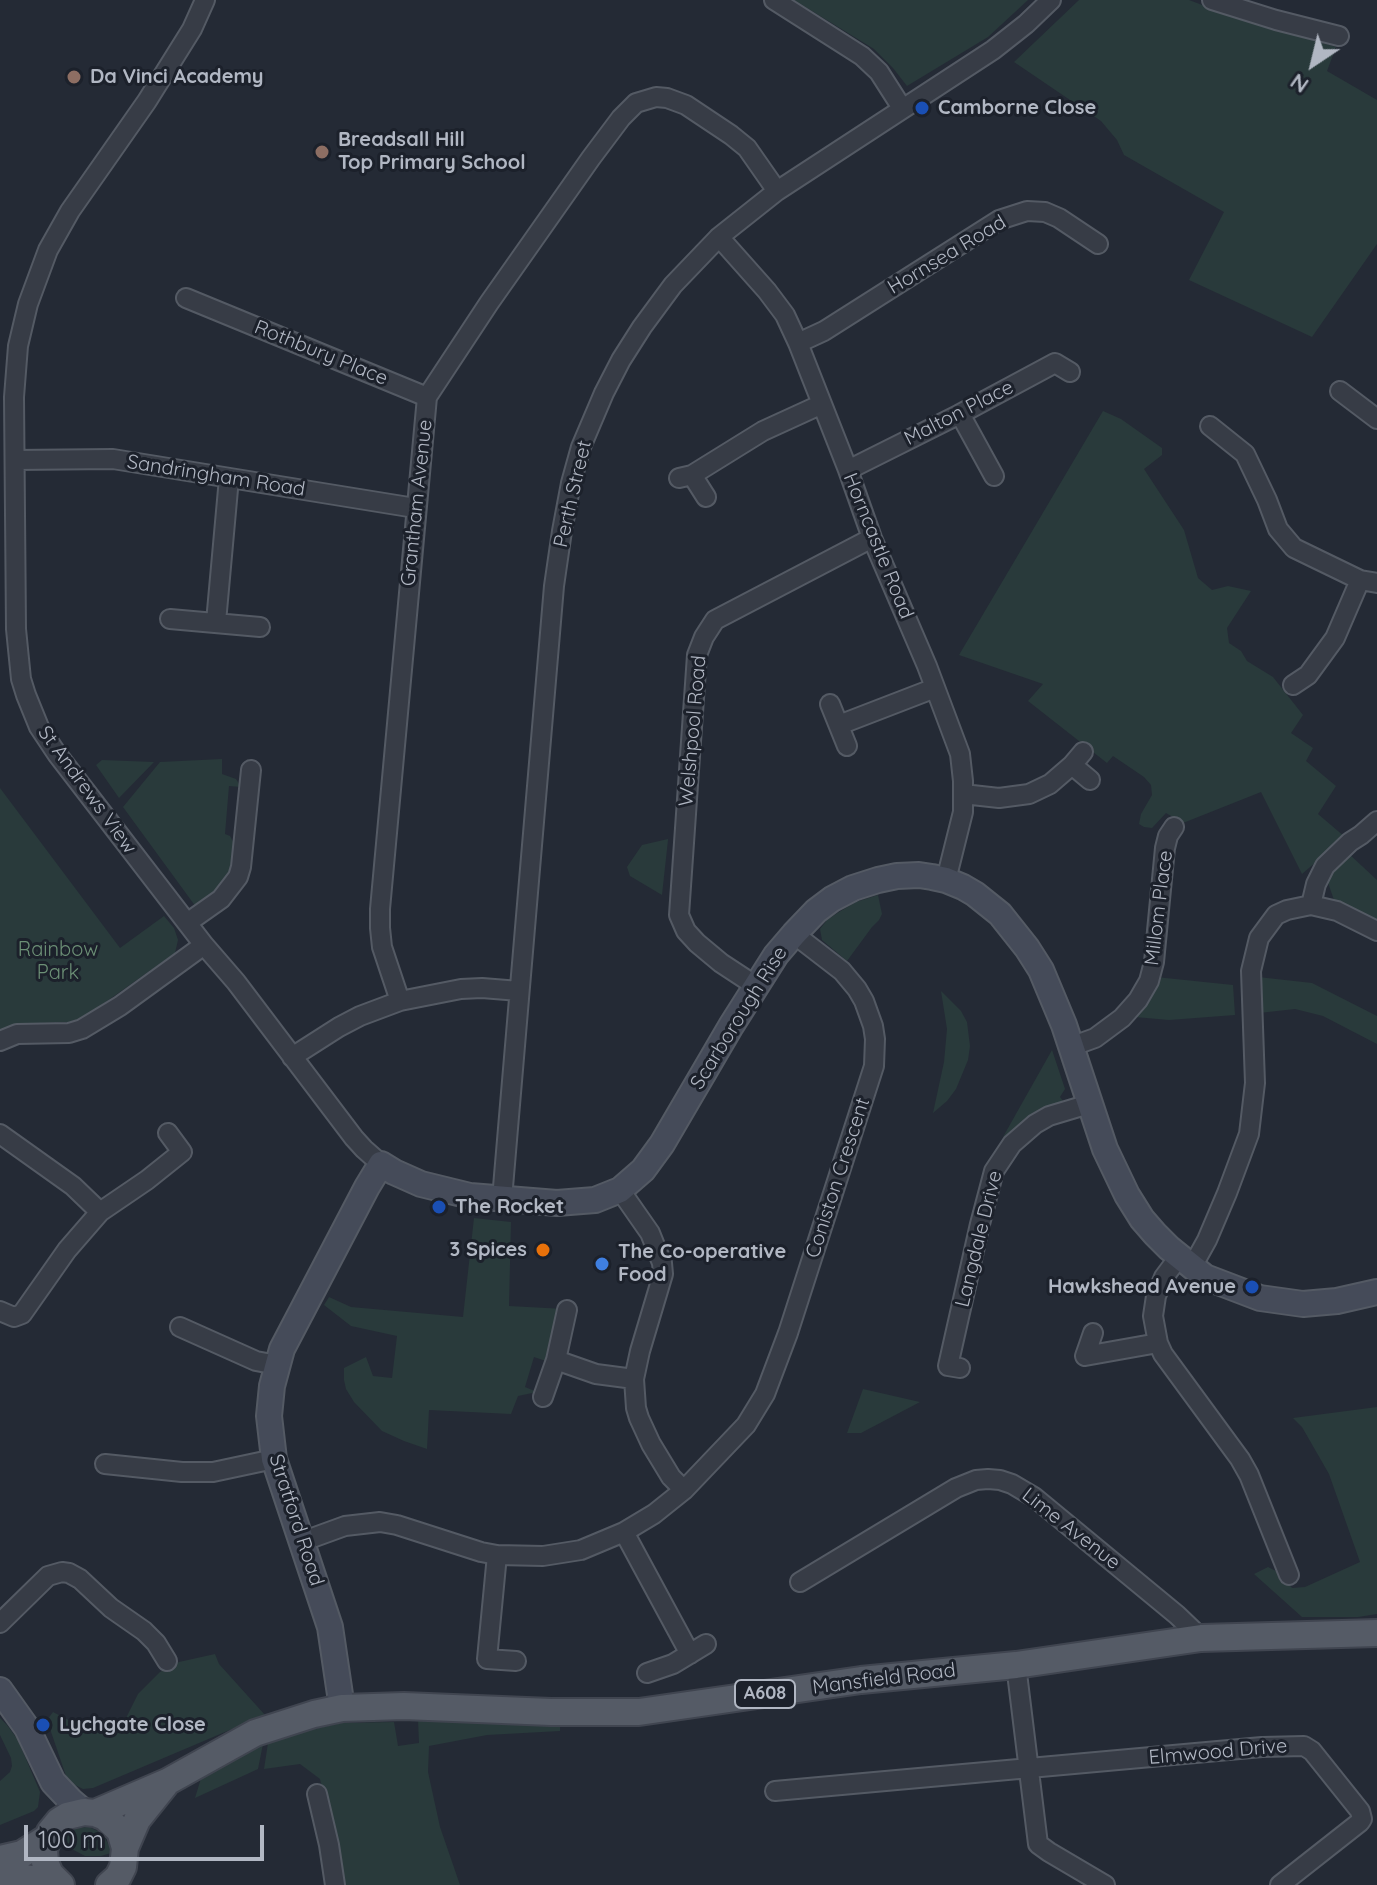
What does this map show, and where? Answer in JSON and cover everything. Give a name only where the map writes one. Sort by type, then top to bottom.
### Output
[{"type":"main road","name":"Mansfield Road","points":[[167,1782],[262,1730],[342,1708],[404,1706],[639,1712],[861,1680],[1016,1665],[1201,1638],[1377,1633]]},
{"type":"main road","name":"A608","points":[[90,1812],[167,1782]]},
{"type":"main road","name":"A608","points":[[125,1848],[137,1820],[167,1782]]},
{"type":"main road","points":[[0,1859],[22,1854],[67,1816],[90,1812],[113,1823],[120,1831],[125,1848],[123,1867],[109,1885]]},
{"type":"main road","points":[[50,1832],[44,1850],[45,1862],[50,1874],[60,1884]]},
{"type":"main road","points":[[0,1878],[25,1878],[60,1884]]},
{"type":"street","name":"St Andrews View","points":[[205,0],[192,29],[147,101],[70,211],[48,250],[28,304],[18,346],[14,397],[16,629],[21,679],[39,727],[57,754],[354,1138],[381,1164]]},
{"type":"street","points":[[774,0],[862,56],[879,72],[902,108]]},
{"type":"street","name":"Perth Street","points":[[502,1199],[554,586],[571,483],[581,447],[604,393],[642,327],[673,285],[719,237],[777,191],[993,50],[1051,0]]},
{"type":"street","points":[[1212,0],[1339,36]]},
{"type":"street","name":"Grantham Avenue","points":[[400,1001],[382,947],[380,909],[427,397],[591,158],[636,103],[656,97],[686,105],[747,148],[777,191]]},
{"type":"street","name":"Hornsea Road","points":[[798,343],[824,331],[999,220],[1027,211],[1045,212],[1098,244]]},
{"type":"street","name":"Horncastle Road","points":[[719,237],[785,315],[960,754],[963,812],[946,880]]},
{"type":"street","name":"Rothbury Place","points":[[186,298],[218,302],[427,397]]},
{"type":"street","name":"Malton Place","points":[[848,470],[1055,363],[1070,372]]},
{"type":"street","points":[[1340,391],[1377,419]]},
{"type":"street","points":[[706,497],[686,476],[763,431],[822,404]]},
{"type":"street","points":[[960,414],[990,450],[994,476]]},
{"type":"street","points":[[1210,426],[1245,454],[1278,529],[1294,548],[1369,582],[1308,675],[1293,685]]},
{"type":"street","name":"Sandringham Road","points":[[15,460],[113,459],[415,508]]},
{"type":"street","points":[[216,622],[229,478]]},
{"type":"street","name":"Welshpool Road","points":[[756,986],[691,938],[679,915],[697,655],[715,620],[872,538]]},
{"type":"street","points":[[170,619],[260,627]]},
{"type":"street","points":[[839,725],[935,688]]},
{"type":"street","points":[[830,704],[847,746]]},
{"type":"street","points":[[963,794],[999,798],[1029,794],[1050,784],[1077,758],[1090,780]]},
{"type":"street","points":[[187,923],[221,899],[238,877],[251,770]]},
{"type":"street","points":[[1311,905],[1325,866],[1377,821]]},
{"type":"street","name":"Millom Place","points":[[1070,1047],[1095,1038],[1122,1018],[1149,981],[1154,962],[1165,848],[1174,827]]},
{"type":"street","name":"Scarborough Rise","points":[[381,1164],[433,1188],[470,1196],[557,1203],[595,1200],[620,1190],[643,1170],[662,1144],[756,986],[794,934],[816,911],[853,888],[878,880],[919,875],[963,887],[1000,914],[1014,930],[1041,970],[1064,1025],[1105,1149],[1127,1195],[1142,1219],[1185,1262],[1219,1284],[1260,1298],[1285,1302],[1322,1304],[1377,1292]]},
{"type":"street","points":[[1289,1575],[1273,1557],[1249,1475],[1163,1354],[1153,1316],[1156,1296],[1164,1277],[1207,1240],[1249,1134],[1255,1083],[1251,971],[1256,946],[1264,929],[1276,915],[1311,905],[1337,911],[1377,931]]},
{"type":"street","name":"Coniston Crescent","points":[[301,1542],[345,1526],[380,1522],[497,1555],[530,1557],[564,1554],[603,1542],[654,1514],[684,1490],[746,1425],[765,1394],[788,1333],[874,1066],[873,1026],[857,989],[842,971],[794,934]]},
{"type":"street","points":[[0,1041],[17,1034],[69,1033],[82,1029],[120,1006],[204,945]]},
{"type":"street","points":[[292,1057],[360,1016],[400,1001],[461,989],[519,991]]},
{"type":"street","name":"Langdale Drive","points":[[960,1368],[948,1366],[994,1171],[1012,1144],[1035,1124],[1049,1116],[1089,1104]]},
{"type":"street","points":[[0,1311],[14,1317],[22,1314],[67,1250],[100,1212],[182,1152],[168,1133]]},
{"type":"street","points":[[0,1134],[73,1186],[100,1212]]},
{"type":"street","name":"Stratford Road","points":[[342,1708],[330,1627],[274,1459],[269,1416],[272,1386],[282,1349],[381,1164]]},
{"type":"street","points":[[620,1190],[650,1233],[663,1274],[634,1379],[636,1408],[644,1430],[671,1477],[684,1490]]},
{"type":"street","points":[[543,1397],[556,1360],[567,1310]]},
{"type":"street","points":[[180,1327],[256,1361],[277,1365]]},
{"type":"street","points":[[1093,1333],[1085,1356],[1158,1343]]},
{"type":"street","points":[[556,1360],[596,1374],[634,1379]]},
{"type":"street","points":[[105,1464],[213,1472],[274,1459]]},
{"type":"street","name":"Lime Avenue","points":[[800,1582],[956,1488],[976,1480],[1000,1480],[1034,1497],[1201,1638]]},
{"type":"street","points":[[624,1532],[698,1649],[673,1664],[647,1673]]},
{"type":"street","points":[[497,1555],[487,1659],[516,1661]]},
{"type":"street","points":[[0,1623],[48,1576],[69,1573],[144,1631],[167,1661]]},
{"type":"street","points":[[116,1634],[127,1619]]},
{"type":"street","points":[[1016,1665],[1038,1844],[1105,1885]]},
{"type":"street","points":[[0,1690],[27,1728],[53,1782],[71,1801],[90,1812]]},
{"type":"street","name":"Elmwood Drive","points":[[775,1791],[1262,1747],[1304,1746],[1312,1751],[1360,1811],[1362,1819],[1280,1885]]},
{"type":"street","points":[[50,1832],[53,1782]]},
{"type":"street","points":[[317,1794],[335,1885]]},
{"type":"green space","points":[[794,0],[1028,0],[988,37],[907,86],[874,49]]},
{"type":"green space","points":[[1079,0],[1189,0],[1336,47],[1327,71],[1377,100],[1377,244],[1312,337],[1189,280],[1224,212],[1124,155],[1117,140],[1101,121],[1014,62]]},
{"type":"green space","points":[[1103,411],[1121,419],[1162,448],[1162,455],[1144,469],[1184,530],[1198,578],[1212,590],[1228,586],[1251,591],[1227,628],[1229,643],[1241,651],[1247,661],[1273,677],[1303,715],[1291,733],[1313,748],[1306,761],[1336,786],[1318,814],[1345,837],[1302,874],[1261,792],[1183,823],[1166,813],[1152,828],[1144,827],[1139,824],[1141,814],[1152,795],[1151,785],[1144,777],[1113,756],[1107,763],[1028,701],[1043,684],[959,655]]},
{"type":"green space","points":[[222,759],[222,774],[236,779],[241,787],[229,786],[225,834],[230,836],[236,847],[226,879],[217,891],[196,907],[123,807],[160,762]]},
{"type":"green space","points":[[102,760],[154,762],[119,798],[96,765]]},
{"type":"green space","name":"Rainbow Park","points":[[0,788],[120,948],[164,916],[174,928],[178,940],[175,953],[83,1018],[69,1022],[14,1024],[0,1031]]},
{"type":"green space","points":[[668,839],[662,895],[630,876],[627,867],[642,845]]},
{"type":"green space","points":[[1348,853],[1377,880],[1377,923],[1335,903],[1324,871]]},
{"type":"green space","points":[[878,895],[882,914],[847,961],[822,940],[820,929],[827,920],[856,902]]},
{"type":"green space","points":[[1156,977],[1233,985],[1235,1015],[1169,1020],[1135,1017]]},
{"type":"green space","points":[[1258,977],[1312,983],[1377,1016],[1377,1044],[1323,1016],[1295,1009],[1259,1013]]},
{"type":"green space","points":[[941,991],[961,1011],[967,1022],[970,1046],[968,1060],[956,1089],[933,1113],[944,1062],[947,1029]]},
{"type":"green space","points":[[1052,1050],[1065,1089],[1060,1097],[1063,1101],[1033,1116],[1003,1137]]},
{"type":"green space","points":[[474,1218],[511,1222],[509,1306],[565,1309],[549,1362],[534,1357],[525,1387],[537,1392],[518,1396],[511,1414],[429,1410],[427,1449],[382,1431],[346,1389],[344,1368],[366,1357],[373,1376],[392,1378],[397,1336],[351,1326],[324,1305],[329,1297],[351,1307],[463,1317]]},
{"type":"green space","points":[[863,1389],[920,1402],[861,1433],[847,1433]]},
{"type":"green space","points":[[1377,1407],[1377,1614],[1302,1617],[1254,1574],[1268,1567],[1280,1573],[1292,1588],[1305,1587],[1360,1562],[1329,1474],[1302,1427],[1293,1418]]},
{"type":"green space","points":[[215,1654],[219,1664],[265,1715],[93,1788],[83,1789],[66,1776],[47,1720],[53,1712],[96,1734],[102,1720],[120,1730],[138,1694],[160,1672],[179,1662]]},
{"type":"green space","points":[[0,1718],[18,1740],[40,1792],[38,1807],[34,1811],[0,1825],[0,1781],[12,1766],[0,1735]]},
{"type":"green space","points":[[418,1720],[560,1724],[560,1731],[487,1735],[429,1746],[428,1772],[440,1827],[460,1885],[345,1885],[320,1779],[300,1764],[264,1769],[268,1743],[299,1732],[342,1723],[394,1722],[398,1746],[419,1743]]},
{"type":"green space","points":[[263,1744],[258,1769],[195,1798],[202,1775]]},
{"type":"green space","points":[[89,1827],[102,1833],[111,1853],[85,1856],[70,1848],[63,1838],[77,1828]]},
{"type":"place","name":"Da Vinci Academy","points":[[74,77]]},
{"type":"place","name":"Camborne Close","points":[[922,108]]},
{"type":"place","name":"Breadsall Hill Top Primary School","points":[[322,152]]},
{"type":"place","name":"The Rocket","points":[[439,1207]]},
{"type":"place","name":"3 Spices","points":[[543,1250]]},
{"type":"place","name":"The Co-operative Food","points":[[602,1264]]},
{"type":"place","name":"Hawkshead Avenue","points":[[1252,1287]]},
{"type":"place","name":"Lychgate Close","points":[[43,1725]]}]
